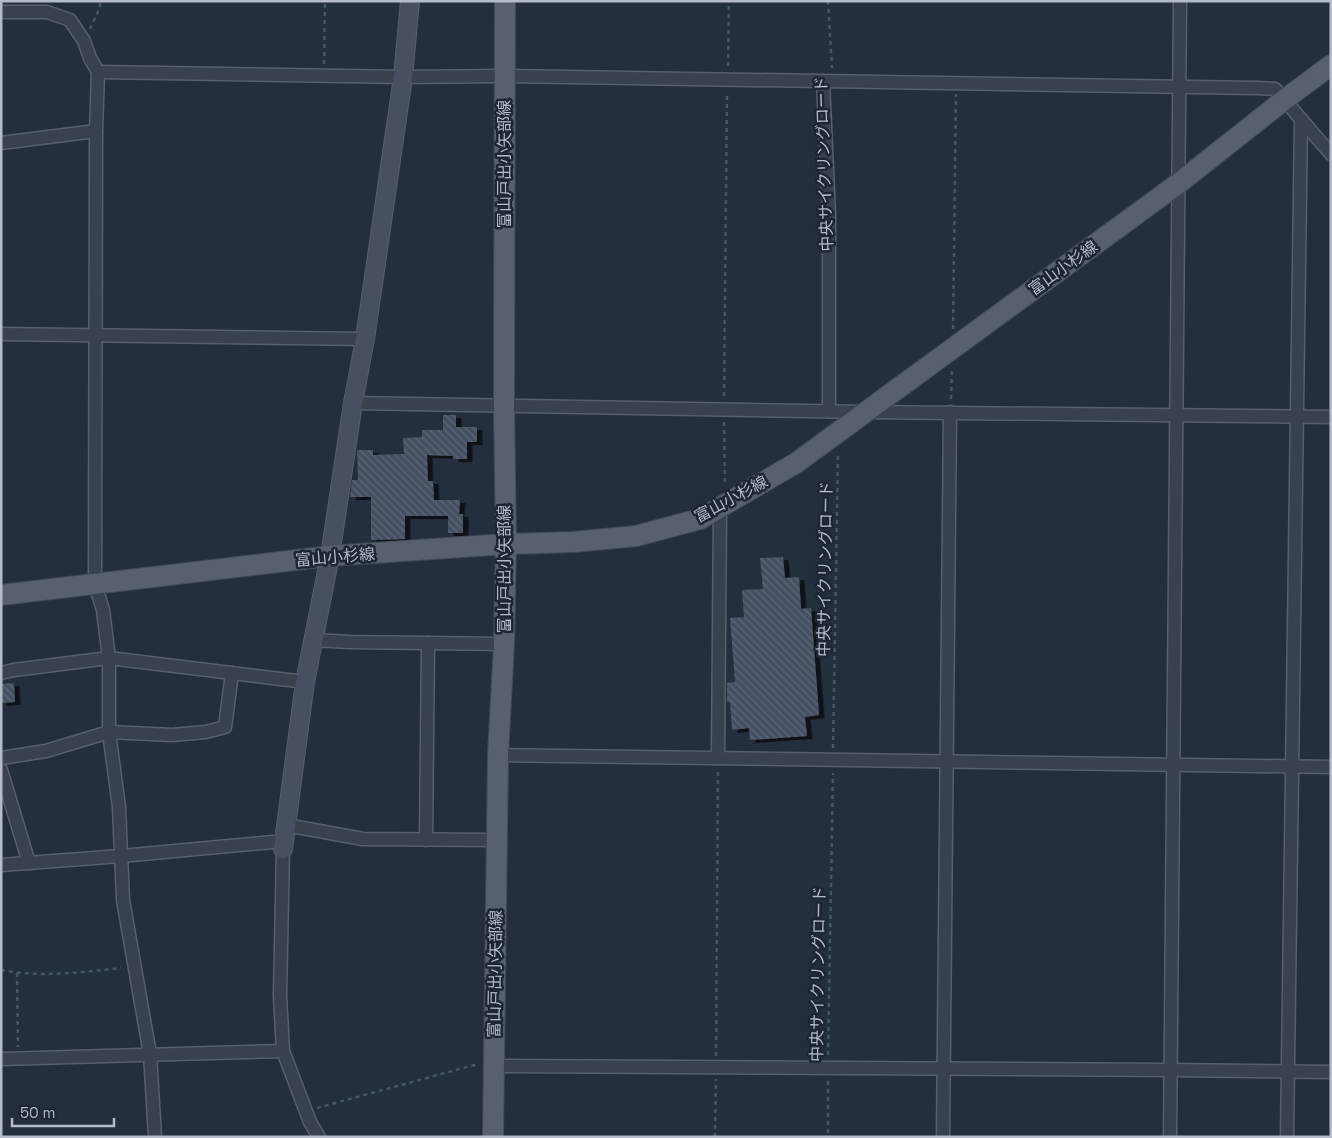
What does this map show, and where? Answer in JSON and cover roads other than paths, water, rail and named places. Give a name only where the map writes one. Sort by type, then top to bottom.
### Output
[{"type":"main road","name":"富山戸出小矢部線","points":[[493,1137],[496,840],[506,544],[504,406],[505,1]]},
{"type":"main road","name":"富山小杉線","points":[[1,595],[330,556],[506,544],[573,542],[636,536],[700,519],[796,463],[867,412],[1179,183],[1331,65]]},
{"type":"street","points":[[319,1137],[306,1111],[283,1051],[280,995],[284,838],[305,682],[330,556],[353,403],[366,338],[402,77],[410,1]]},
{"type":"street","points":[[1170,1137],[1180,1]]},
{"type":"street","points":[[1,12],[48,12],[70,20],[84,41],[90,58],[98,72],[96,130],[95,584],[103,610],[109,658],[109,732],[119,806],[123,900],[150,1054],[155,1137]]},
{"type":"street","points":[[98,72],[402,77],[504,76],[727,79],[1275,89],[1331,154]]},
{"type":"street","points":[[828,81],[830,411]]},
{"type":"street","points":[[1287,1137],[1301,120]]},
{"type":"street","points":[[1,144],[96,130]]},
{"type":"street","points":[[1,334],[366,338]]},
{"type":"street","points":[[353,403],[867,412],[1331,417]]},
{"type":"street","points":[[943,1137],[950,412]]},
{"type":"street","points":[[718,758],[722,507]]},
{"type":"street","points":[[312,640],[504,644]]},
{"type":"street","points":[[426,840],[428,643]]},
{"type":"street","points":[[1,673],[109,658],[305,682]]},
{"type":"street","points":[[1,758],[46,751],[109,732],[172,735],[206,732],[225,727],[232,673]]},
{"type":"street","points":[[498,755],[1331,767]]},
{"type":"street","points":[[1,770],[30,863]]},
{"type":"street","points":[[1,865],[121,856],[284,838],[496,840]]},
{"type":"street","points":[[1,1059],[283,1051]]},
{"type":"street","points":[[493,1063],[716,1068],[1331,1072]]}]
